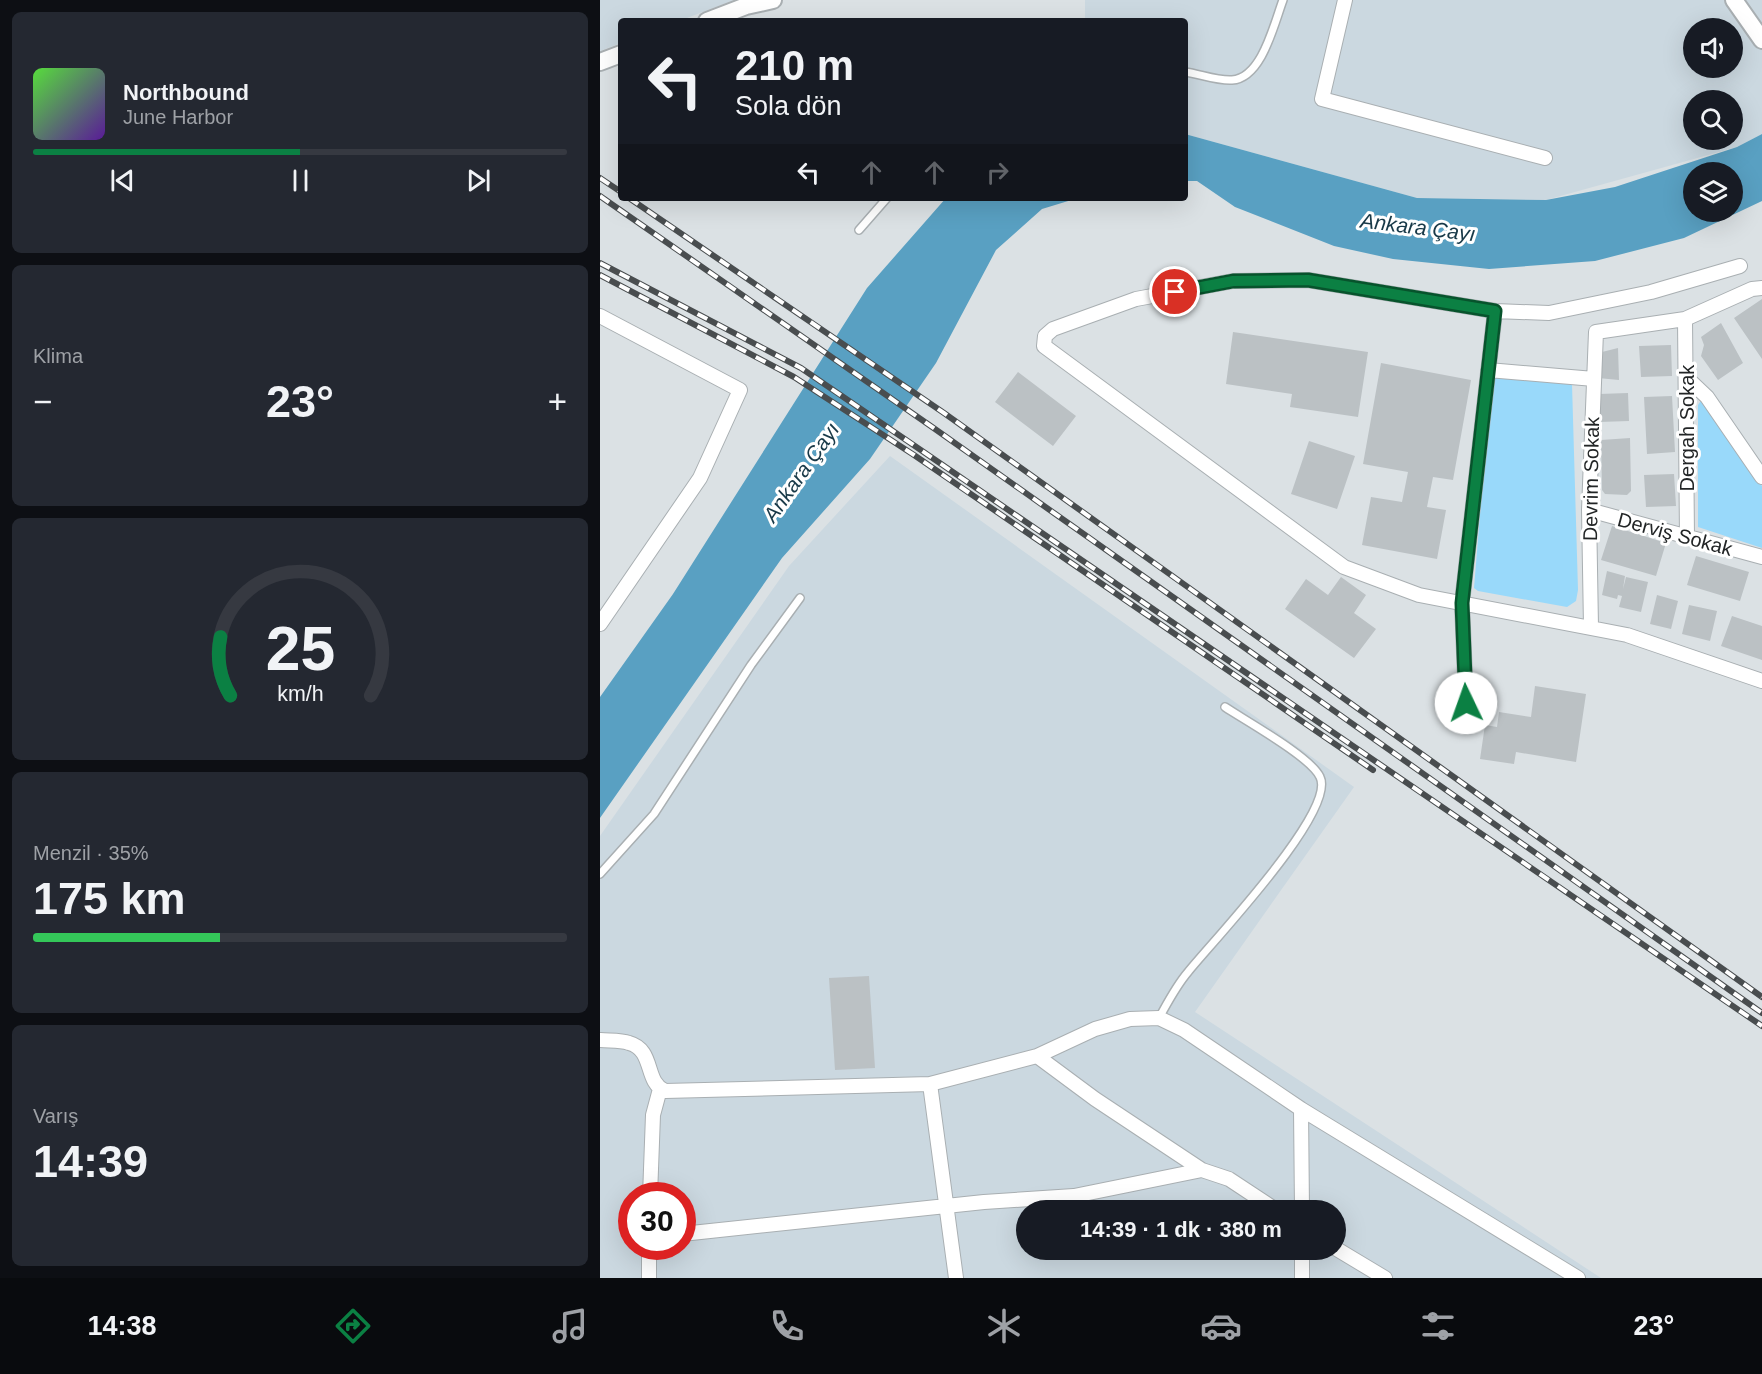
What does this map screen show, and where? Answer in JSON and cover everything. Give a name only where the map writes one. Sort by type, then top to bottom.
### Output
[{"type":"street","points":[[715,18],[746,6],[773,0]]},
{"type":"street","points":[[1345,0],[1322,99],[1545,158]]},
{"type":"street","points":[[1734,0],[1762,40]]},
{"type":"street","points":[[600,62],[618,55]]},
{"type":"street","points":[[1740,266],[1651,292],[1549,313],[1495,311],[1308,280],[1233,281],[1136,299],[1053,329],[1046,336],[1044,346],[1344,567],[1419,595],[1627,635],[1762,681]]},
{"type":"street","points":[[1685,319],[1752,289],[1762,288]]},
{"type":"street","points":[[1456,722],[1466,703],[1462,603],[1495,311]]},
{"type":"street","points":[[600,316],[740,390],[700,478],[600,624]]},
{"type":"street","name":"Devrim Sokak","points":[[1591,627],[1589,510],[1596,332],[1685,319]]},
{"type":"street","name":"Dergah Sokak","points":[[1685,319],[1687,538]]},
{"type":"street","points":[[1488,370],[1594,379]]},
{"type":"street","points":[[1687,378],[1707,397],[1762,477]]},
{"type":"street","name":"Derviş Sokak","points":[[1589,510],[1762,557]]},
{"type":"street","points":[[600,1040],[630,1043],[641,1049],[646,1054],[655,1084],[660,1089],[674,1091],[930,1084],[1037,1056],[1095,1029],[1137,1018],[1159,1018],[1184,1030],[1301,1109],[1558,1271],[1578,1278]]},
{"type":"street","points":[[1037,1056],[1095,1099],[1202,1170],[1229,1179],[1261,1200]]},
{"type":"street","points":[[930,1084],[956,1278]]},
{"type":"street","points":[[651,1182],[653,1115],[660,1089]]},
{"type":"street","points":[[1301,1109],[1302,1200]]},
{"type":"street","points":[[696,1233],[948,1206],[1074,1196],[1202,1170]]},
{"type":"street","points":[[1346,1255],[1385,1278]]},
{"type":"street","points":[[649,1260],[649,1278]]},
{"type":"street","points":[[1302,1260],[1302,1278]]},
{"type":"lane","points":[[1188,73],[1228,80],[1240,79],[1251,72],[1259,62],[1283,0]]},
{"type":"lane","points":[[859,230],[884,201]]},
{"type":"lane","points":[[600,874],[654,814],[751,665],[800,598]]},
{"type":"lane","points":[[1159,1018],[1178,985],[1244,909],[1309,821],[1322,795],[1321,778],[1310,764],[1226,707]]},
{"type":"shaded area","points":[[600,0],[734,0],[687,18],[618,18],[618,44],[600,51]]},
{"type":"shaded area","points":[[1085,0],[1762,0],[1762,134],[1743,144],[1743,90],[1683,90],[1683,150],[1726,150],[1546,200],[1417,198],[1188,135],[1188,18],[1085,18]]},
{"type":"shaded area","points":[[1494,377],[1572,384],[1578,590],[1576,601],[1567,607],[1478,591],[1474,588],[1491,380]]},
{"type":"shaded area","points":[[1702,399],[1762,486],[1762,548],[1698,527],[1698,405]]},
{"type":"shaded area","points":[[890,456],[1354,787],[1195,1012],[1601,1278],[600,1278],[600,836],[789,566]]},
{"type":"water","points":[[1762,134],[1762,201],[1743,210],[1743,162],[1691,162],[1728,150],[1743,150],[1743,144]]},
{"type":"water","name":"Ankara Çayı","points":[[1188,135],[1417,198],[1546,200],[1615,187],[1683,165],[1683,222],[1718,222],[1684,238],[1595,261],[1489,269],[1393,259],[1334,246],[1235,207],[1197,181],[1188,181]]},
{"type":"water","name":"Ankara Çayı","points":[[943,201],[1068,201],[1042,209],[996,250],[936,363],[870,459],[782,558],[600,818],[600,697],[673,594],[867,288]]},
{"type":"building","points":[[1762,299],[1762,359],[1734,318]]},
{"type":"building","points":[[1721,323],[1743,363],[1718,380],[1701,356],[1704,345],[1701,337]]},
{"type":"building","points":[[1233,332],[1368,352],[1358,417],[1290,407],[1292,394],[1226,384]]},
{"type":"building","points":[[1671,345],[1672,376],[1641,377],[1639,346]]},
{"type":"building","points":[[1618,348],[1619,380],[1598,378],[1598,353]]},
{"type":"building","points":[[1381,363],[1471,380],[1453,480],[1433,477],[1427,507],[1446,510],[1437,559],[1362,545],[1371,497],[1402,502],[1408,472],[1363,464]]},
{"type":"building","points":[[1018,372],[1076,416],[1053,446],[995,402]]},
{"type":"building","points":[[1628,393],[1629,421],[1599,422],[1599,394]]},
{"type":"building","points":[[1672,396],[1675,452],[1647,454],[1644,397]]},
{"type":"building","points":[[1630,438],[1631,491],[1627,495],[1605,494],[1602,490],[1601,440]]},
{"type":"building","points":[[1309,441],[1355,456],[1337,509],[1291,494]]},
{"type":"building","points":[[1674,474],[1676,506],[1646,507],[1644,475]]},
{"type":"building","points":[[1612,526],[1666,543],[1656,576],[1601,560]]},
{"type":"building","points":[[1696,556],[1749,572],[1740,601],[1687,585]]},
{"type":"building","points":[[1607,571],[1625,576],[1623,589],[1626,577],[1648,582],[1641,612],[1619,607],[1622,596],[1618,595],[1617,599],[1602,595]]},
{"type":"building","points":[[1341,577],[1366,595],[1354,613],[1376,629],[1354,658],[1285,609],[1306,579],[1328,595]]},
{"type":"building","points":[[1657,595],[1678,601],[1671,629],[1650,624]]},
{"type":"building","points":[[1689,605],[1717,611],[1710,641],[1682,634]]},
{"type":"building","points":[[1732,616],[1762,626],[1762,660],[1721,646]]},
{"type":"building","points":[[1535,686],[1586,694],[1576,762],[1516,752],[1514,764],[1480,759],[1485,725],[1497,727],[1499,712],[1531,717]]},
{"type":"building","points":[[869,976],[875,1068],[835,1070],[829,978]]},
{"type":"railway","points":[[600,178],[618,190]]},
{"type":"railway","points":[[600,196],[935,429],[1762,1013]]},
{"type":"railway","points":[[633,201],[944,413],[1762,997]]},
{"type":"railway","points":[[600,263],[801,368],[1762,1026]]},
{"type":"railway","points":[[600,275],[794,377],[914,455],[1373,770]]},
{"type":"route","points":[[1175,292],[1233,281],[1308,280],[1495,311],[1462,603],[1466,703]]}]
